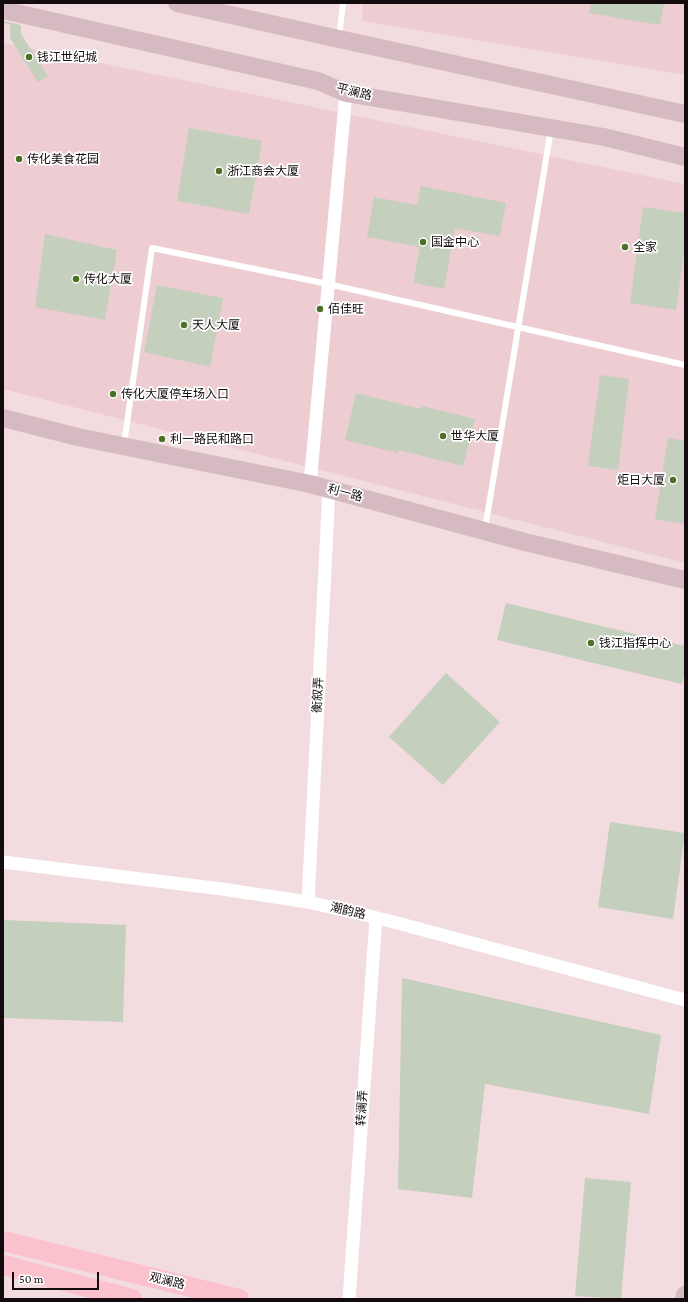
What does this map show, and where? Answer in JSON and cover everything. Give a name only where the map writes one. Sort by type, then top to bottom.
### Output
[{"type":"main road","points":[[177,3],[204,6],[339,40],[685,114]]},
{"type":"main road","name":"平澜路","points":[[3,10],[318,81],[346,92],[604,136],[685,157]]},
{"type":"main road","name":"利一路","points":[[3,418],[78,437],[124,445],[310,484],[525,542],[685,580]]},
{"type":"main road","name":"观澜路","points":[[3,1241],[239,1299]]},
{"type":"main road","points":[[3,1265],[132,1299]]},
{"type":"main road","points":[[684,1299],[685,1295]]},
{"type":"street","points":[[310,484],[346,92]]},
{"type":"street","name":"衡叙弄","points":[[308,902],[329,489]]},
{"type":"street","name":"潮韵路","points":[[3,862],[222,888],[308,902],[376,918],[685,1000]]},
{"type":"street","name":"转澜弄","points":[[349,1299],[376,918]]},
{"type":"lane","points":[[339,40],[343,3]]},
{"type":"lane","points":[[485,531],[552,128]]},
{"type":"lane","points":[[124,445],[152,248],[328,284],[685,365]]},
{"type":"shaded area","points":[[363,3],[685,3],[685,75],[362,21]]},
{"type":"shaded area","points":[[4,43],[685,184],[685,563],[3,389]]},
{"type":"building","points":[[591,3],[664,3],[660,25],[589,13]]},
{"type":"building","name":"钱江世纪城","points":[[3,21],[21,25],[21,34],[48,76],[38,82],[10,38],[10,24],[3,23]]},
{"type":"building","name":"浙江商会大厦","points":[[189,128],[262,141],[249,214],[177,201]]},
{"type":"building","name":"国金中心","points":[[421,186],[506,203],[500,236],[455,228],[444,289],[413,283],[420,247],[367,237],[374,197],[417,205]]},
{"type":"building","points":[[643,207],[685,213],[685,243],[676,310],[630,303]]},
{"type":"building","name":"传化大厦","points":[[45,234],[117,250],[105,320],[35,307]]},
{"type":"building","name":"天人大厦","points":[[157,285],[223,298],[210,367],[144,352]]},
{"type":"building","points":[[600,375],[629,379],[618,470],[588,466]]},
{"type":"building","points":[[356,393],[421,409],[422,406],[475,419],[463,466],[398,450],[398,453],[345,440]]},
{"type":"building","name":"炬日大厦","points":[[668,438],[685,441],[685,524],[655,519]]},
{"type":"building","name":"钱江指挥中心","points":[[506,603],[685,646],[685,672],[682,684],[497,640]]},
{"type":"building","points":[[446,673],[500,722],[443,785],[389,737]]},
{"type":"building","points":[[610,822],[685,833],[673,919],[598,907]]},
{"type":"building","points":[[3,920],[126,925],[123,1022],[3,1018]]},
{"type":"building","points":[[402,978],[661,1035],[649,1114],[485,1084],[472,1198],[398,1189]]},
{"type":"building","points":[[585,1178],[631,1182],[621,1299],[575,1296]]},
{"type":"place","name":"钱江世纪城","points":[[29,57]]},
{"type":"place","name":"传化美食花园","points":[[19,159]]},
{"type":"place","name":"浙江商会大厦","points":[[219,171]]},
{"type":"place","name":"国金中心","points":[[423,242]]},
{"type":"place","name":"全家","points":[[625,247]]},
{"type":"place","name":"传化大厦","points":[[76,279]]},
{"type":"place","name":"佰佳旺","points":[[320,309]]},
{"type":"place","name":"天人大厦","points":[[184,325]]},
{"type":"place","name":"传化大厦停车场入口","points":[[113,394]]},
{"type":"place","name":"世华大厦","points":[[443,436]]},
{"type":"place","name":"利一路民和路口","points":[[162,439]]},
{"type":"place","name":"炬日大厦","points":[[673,480]]},
{"type":"place","name":"钱江指挥中心","points":[[591,643]]}]
